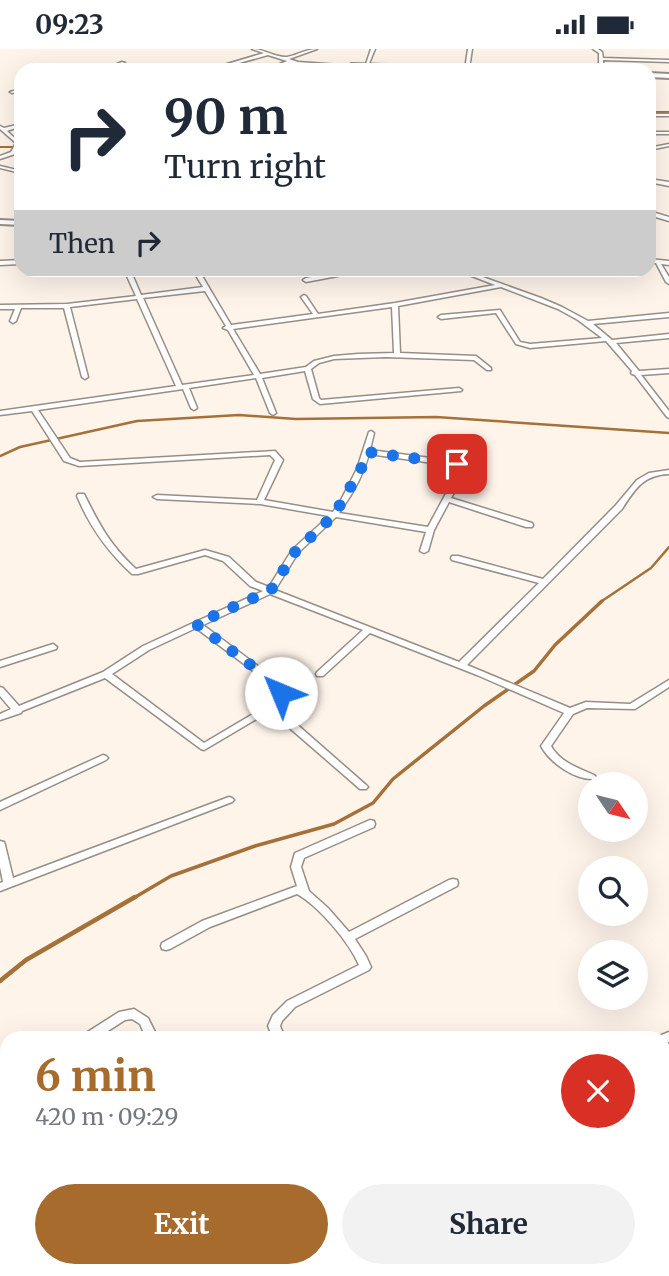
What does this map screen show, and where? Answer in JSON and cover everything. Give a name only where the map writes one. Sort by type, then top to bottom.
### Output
[{"type":"street","points":[[254,49],[291,61],[308,63]]},
{"type":"street","points":[[285,59],[316,49]]},
{"type":"street","points":[[595,49],[601,53],[601,63]]},
{"type":"street","points":[[234,63],[267,54]]},
{"type":"street","points":[[601,59],[669,61]]},
{"type":"street","points":[[286,63],[291,61]]},
{"type":"street","points":[[657,261],[669,263]]},
{"type":"street","points":[[657,261],[669,282]]},
{"type":"street","points":[[130,277],[194,408]]},
{"type":"street","points":[[199,277],[226,327],[258,376],[273,413]]},
{"type":"street","points":[[306,280],[323,277]]},
{"type":"street","points":[[476,277],[585,323],[609,340],[669,416]]},
{"type":"street","points":[[226,327],[395,305],[499,286]]},
{"type":"street","points":[[0,307],[67,306],[205,289]]},
{"type":"street","points":[[304,297],[316,314]]},
{"type":"street","points":[[395,305],[397,354]]},
{"type":"street","points":[[67,306],[85,377]]},
{"type":"street","points":[[13,321],[18,308]]},
{"type":"street","points":[[441,317],[498,311],[519,343],[530,346],[669,336]]},
{"type":"street","points":[[585,323],[669,315]]},
{"type":"street","points":[[0,413],[307,369],[309,365],[335,359],[397,354],[476,358],[489,369]]},
{"type":"street","points":[[307,369],[316,399],[320,402],[459,390]]},
{"type":"street","points":[[634,373],[669,371]]},
{"type":"street","points":[[34,409],[67,459],[79,464],[272,453],[279,460],[260,502]]},
{"type":"street","points":[[0,717],[106,674],[146,648],[271,590],[295,552],[334,515],[361,469],[371,433]]},
{"type":"street","points":[[367,452],[457,464],[461,473],[430,530],[425,551]]},
{"type":"street","points":[[461,665],[620,507],[639,479],[653,472],[669,472]]},
{"type":"street","points":[[81,496],[94,529],[109,549],[135,572],[212,553],[226,559],[253,585],[461,665],[570,712]]},
{"type":"street","points":[[157,497],[260,502],[430,530]]},
{"type":"street","points":[[447,499],[529,525]]},
{"type":"street","points":[[455,558],[545,582]]},
{"type":"street","points":[[106,674],[204,747],[271,707],[281,693],[279,688],[196,624]]},
{"type":"street","points":[[320,674],[369,629]]},
{"type":"street","points":[[0,664],[53,647]]},
{"type":"street","points":[[581,772],[548,753],[546,746],[570,712],[586,705],[632,706],[669,683]]},
{"type":"street","points":[[0,690],[18,711]]},
{"type":"street","points":[[271,707],[363,787]]},
{"type":"street","points":[[0,806],[103,758]]},
{"type":"street","points":[[0,845],[5,886],[229,800]]},
{"type":"street","points":[[276,1031],[274,1026],[277,1018],[291,1004],[365,967],[364,961],[347,938],[304,891],[296,867],[299,856],[370,824]]},
{"type":"street","points":[[347,938],[453,883]]},
{"type":"street","points":[[166,946],[206,924],[297,890],[304,891]]},
{"type":"street","points":[[98,1031],[123,1015],[134,1014],[144,1021],[149,1031]]},
{"type":"waterway","points":[[656,112],[669,112]]},
{"type":"waterway","points":[[0,147],[14,147]]},
{"type":"waterway","points":[[0,456],[20,447],[137,421],[239,415],[296,419],[436,417],[669,433]]},
{"type":"waterway","points":[[599,603],[651,568],[669,547]]},
{"type":"waterway","points":[[132,899],[171,876],[255,846],[334,824],[373,803],[393,779],[484,706],[534,671],[555,645],[602,601]]},
{"type":"waterway","points":[[0,981],[26,960],[135,897]]},
{"type":"route","points":[[281,693],[275,683],[196,624],[271,590],[295,552],[334,515],[345,500],[367,452],[457,464]]}]
